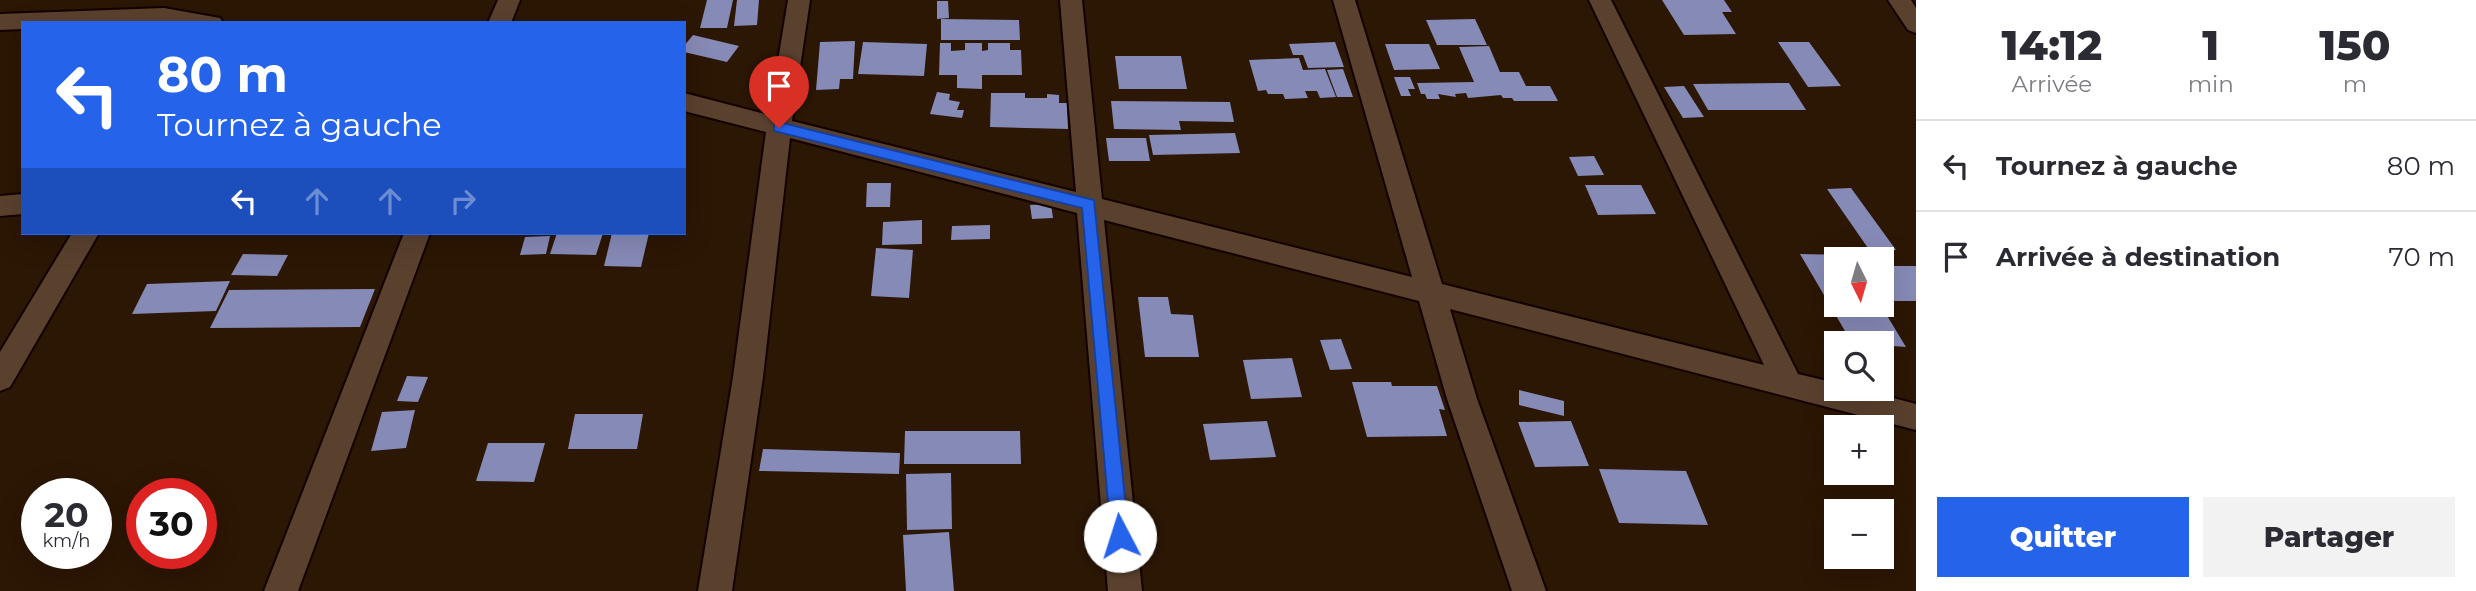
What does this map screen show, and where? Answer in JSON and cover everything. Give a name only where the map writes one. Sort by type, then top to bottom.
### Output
[{"type":"street","points":[[500,21],[509,0]]},
{"type":"street","points":[[716,591],[799,0]]},
{"type":"street","points":[[1071,0],[1125,591]]},
{"type":"street","points":[[1344,0],[1461,399],[1529,591]]},
{"type":"street","points":[[1600,0],[1787,382]]},
{"type":"street","points":[[1899,0],[1916,25]]},
{"type":"street","points":[[27,21],[164,16],[198,21]]},
{"type":"street","points":[[0,22],[21,21]]},
{"type":"street","points":[[686,103],[1916,417]]},
{"type":"street","points":[[0,206],[21,204]]},
{"type":"street","points":[[0,378],[85,235]]},
{"type":"street","points":[[281,591],[416,235]]},
{"type":"building","points":[[707,0],[733,0],[727,28],[700,28]]},
{"type":"building","points":[[737,0],[759,0],[757,25],[734,26]]},
{"type":"building","points":[[1662,0],[1724,0],[1732,12],[1722,12],[1736,34],[1684,35]]},
{"type":"building","points":[[937,1],[948,1],[949,18],[937,19]]},
{"type":"building","points":[[941,19],[1019,20],[1020,40],[941,40]]},
{"type":"building","points":[[1475,19],[1487,45],[1437,45],[1426,20]]},
{"type":"building","points":[[693,35],[739,46],[727,62],[686,52],[686,44]]},
{"type":"building","points":[[855,41],[853,79],[840,79],[839,89],[816,90],[820,42]]},
{"type":"building","points":[[863,42],[927,44],[924,76],[858,74]]},
{"type":"building","points":[[1335,42],[1344,67],[1308,68],[1303,55],[1293,55],[1289,44]]},
{"type":"building","points":[[1778,42],[1809,42],[1841,86],[1808,87]]},
{"type":"building","points":[[940,43],[951,43],[951,51],[965,50],[965,43],[982,43],[982,51],[988,50],[988,43],[1010,43],[1010,50],[1021,50],[1022,75],[982,75],[982,89],[957,88],[957,75],[939,75]]},
{"type":"building","points":[[1385,44],[1429,44],[1440,69],[1394,70]]},
{"type":"building","points":[[1489,46],[1500,72],[1519,72],[1526,86],[1550,86],[1558,101],[1514,101],[1501,95],[1468,98],[1466,93],[1455,94],[1456,97],[1438,94],[1440,99],[1427,99],[1425,94],[1421,94],[1417,83],[1474,82],[1459,47]]},
{"type":"building","points":[[1115,56],[1181,56],[1187,89],[1119,89]]},
{"type":"building","points":[[1299,58],[1303,70],[1325,69],[1336,97],[1320,98],[1317,91],[1305,91],[1308,98],[1285,99],[1283,94],[1258,91],[1249,60]]},
{"type":"building","points":[[1343,69],[1353,97],[1337,97],[1327,70]]},
{"type":"building","points":[[1394,77],[1410,77],[1415,89],[1408,89],[1411,96],[1401,96]]},
{"type":"building","points":[[1789,83],[1806,110],[1708,110],[1693,84]]},
{"type":"building","points":[[1684,86],[1704,117],[1683,118],[1664,87]]},
{"type":"building","points":[[937,92],[950,94],[949,100],[960,102],[957,110],[964,110],[962,118],[930,114]]},
{"type":"building","points":[[991,93],[1025,93],[1025,98],[1059,95],[1059,103],[1067,103],[1068,129],[990,127]]},
{"type":"building","points":[[1111,101],[1230,102],[1234,122],[1179,121],[1181,130],[1114,129]]},
{"type":"building","points":[[1235,133],[1240,153],[1153,155],[1149,135]]},
{"type":"building","points":[[1106,138],[1146,138],[1150,161],[1109,161]]},
{"type":"building","points":[[1594,156],[1604,175],[1578,176],[1569,157]]},
{"type":"building","points":[[867,183],[891,183],[890,207],[866,207]]},
{"type":"building","points":[[1585,185],[1641,185],[1656,214],[1598,215]]},
{"type":"building","points":[[1851,188],[1894,247],[1867,247],[1827,189]]},
{"type":"building","points":[[1051,204],[1053,218],[1032,219],[1030,205]]},
{"type":"building","points":[[922,220],[922,244],[882,245],[883,222]]},
{"type":"building","points":[[990,225],[990,239],[951,240],[952,226]]},
{"type":"building","points":[[556,235],[602,235],[596,255],[550,254]]},
{"type":"building","points":[[612,235],[649,235],[641,267],[604,266]]},
{"type":"building","points":[[550,236],[546,254],[520,255],[525,237]]},
{"type":"building","points":[[876,248],[913,250],[909,298],[871,296]]},
{"type":"building","points":[[243,254],[288,255],[277,276],[231,275]]},
{"type":"building","points":[[1800,254],[1824,254],[1824,295]]},
{"type":"building","points":[[1894,266],[1916,266],[1916,301],[1894,301]]},
{"type":"building","points":[[230,281],[216,311],[132,314],[147,284]]},
{"type":"building","points":[[375,289],[360,327],[210,328],[229,290]]},
{"type":"building","points":[[1138,297],[1168,297],[1171,314],[1193,315],[1199,357],[1145,357]]},
{"type":"building","points":[[1837,317],[1888,317],[1906,347],[1894,346],[1894,331],[1845,331]]},
{"type":"building","points":[[1341,339],[1352,369],[1330,370],[1320,340]]},
{"type":"building","points":[[1292,358],[1302,397],[1251,399],[1243,360]]},
{"type":"building","points":[[407,376],[428,377],[418,402],[397,401]]},
{"type":"building","points":[[1352,382],[1391,382],[1392,386],[1437,386],[1445,410],[1439,409],[1447,436],[1367,437]]},
{"type":"building","points":[[1519,390],[1564,401],[1564,416],[1519,405]]},
{"type":"building","points":[[415,410],[406,448],[371,451],[382,412]]},
{"type":"building","points":[[575,414],[643,414],[637,449],[568,449]]},
{"type":"building","points":[[1267,421],[1276,457],[1210,460],[1203,424]]},
{"type":"building","points":[[1571,421],[1589,466],[1535,467],[1518,422]]},
{"type":"building","points":[[905,431],[1020,431],[1021,464],[904,464]]},
{"type":"building","points":[[488,443],[545,443],[534,482],[476,481]]},
{"type":"building","points":[[763,449],[900,453],[899,474],[759,471]]},
{"type":"building","points":[[1599,469],[1686,471],[1708,525],[1619,523]]},
{"type":"building","points":[[951,473],[952,529],[907,530],[906,474]]},
{"type":"building","points":[[949,532],[954,591],[906,591],[903,535]]},
{"type":"route","points":[[779,128],[1089,204],[1120,536]]}]
